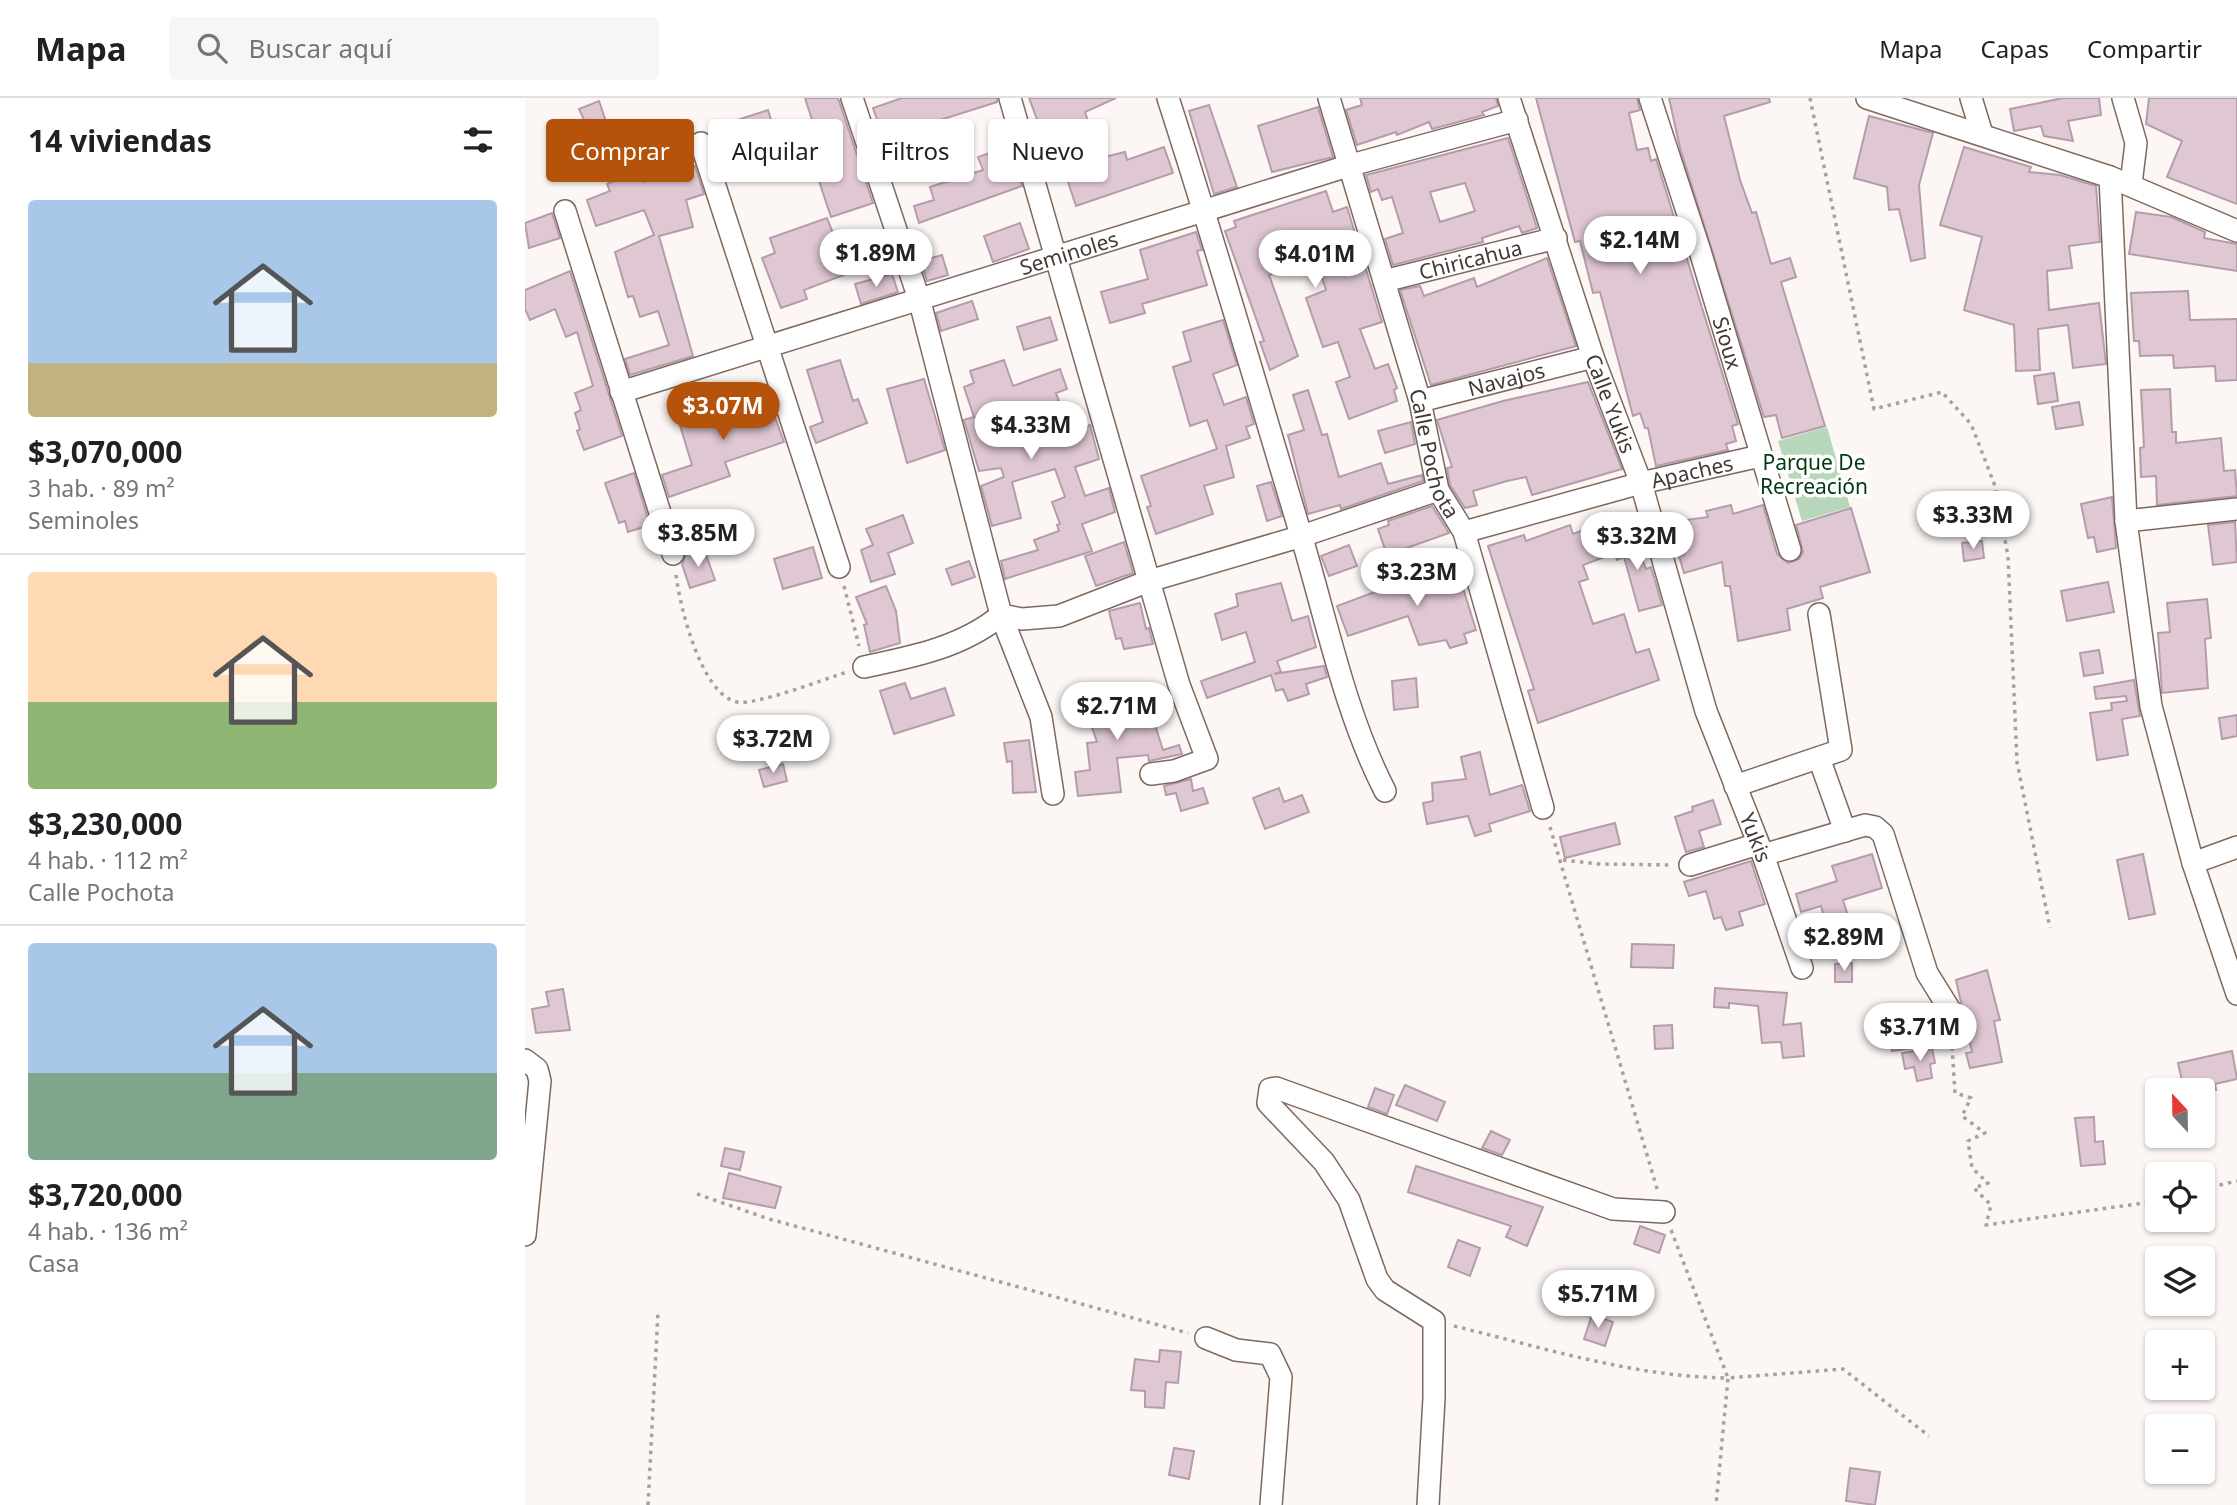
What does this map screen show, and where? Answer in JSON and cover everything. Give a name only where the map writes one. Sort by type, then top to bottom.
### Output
[{"type":"street","points":[[852,98],[920,302],[1001,615],[1041,717],[1053,794]]},
{"type":"street","points":[[1010,98],[1179,685],[1207,759],[1174,771],[1151,774]]},
{"type":"street","points":[[1168,98],[1302,536],[1352,713],[1385,791]]},
{"type":"street","name":"Calle Pochota","points":[[1329,98],[1420,401],[1438,490],[1464,532],[1543,808]]},
{"type":"street","name":"Calle Yukis","points":[[1509,98],[1593,357],[1641,483],[1706,711]]},
{"type":"street","name":"Sioux","points":[[1650,98],[1700,251],[1790,550]]},
{"type":"street","points":[[1867,98],[2131,184],[2237,231]]},
{"type":"street","points":[[1971,98],[1982,134]]},
{"type":"street","points":[[2123,98],[2136,143],[2131,184]]},
{"type":"street","name":"Seminoles","points":[[621,392],[920,302],[1351,165],[1517,120]]},
{"type":"street","points":[[701,143],[765,347],[839,567]]},
{"type":"street","points":[[2110,177],[2126,521],[2151,706],[2193,863],[2237,994]]},
{"type":"street","points":[[565,211],[673,554]]},
{"type":"street","name":"Chiricahua","points":[[1384,281],[1556,238]]},
{"type":"street","name":"Navajos","points":[[1420,401],[1593,357]]},
{"type":"street","name":"Apaches","points":[[1464,532],[1641,483],[1760,456]]},
{"type":"street","points":[[1001,615],[1022,619],[1059,616],[1149,581],[1302,536],[1438,490]]},
{"type":"street","points":[[2126,521],[2237,509]]},
{"type":"street","points":[[1735,786],[1841,750],[1819,614]]},
{"type":"street","points":[[864,667],[912,657],[981,632],[1001,615]]},
{"type":"street","name":"Yukis","points":[[1706,711],[1802,968]]},
{"type":"street","points":[[1819,758],[1845,831]]},
{"type":"street","points":[[1690,865],[1865,825],[1875,827],[1883,834],[1927,973],[1950,1010]]},
{"type":"street","points":[[2193,863],[2237,847]]},
{"type":"street","points":[[525,1060],[537,1069],[540,1081],[525,1235]]},
{"type":"street","points":[[1428,1505],[1434,1398],[1434,1321],[1385,1290],[1377,1279],[1349,1200],[1324,1162],[1268,1103],[1270,1089],[1276,1088],[1613,1209],[1664,1212]]},
{"type":"street","points":[[1206,1338],[1236,1350],[1270,1354],[1281,1377],[1271,1505]]},
{"type":"path","points":[[1810,98],[1874,409],[1942,392],[1971,424],[1994,483],[2008,556],[2017,762],[2050,928]]},
{"type":"path","points":[[673,554],[679,597],[702,666],[721,695],[739,703],[864,667],[839,567]]},
{"type":"path","points":[[1543,808],[1562,860],[1664,1212],[1728,1378],[1716,1505]]},
{"type":"path","points":[[1562,860],[1599,864],[1690,865]]},
{"type":"path","points":[[1950,1010],[1955,1093],[1971,1098],[1962,1116],[1985,1133],[1968,1141],[1972,1168],[1988,1183],[1974,1188],[1991,1205],[1986,1225],[2145,1203]]},
{"type":"path","points":[[2215,1186],[2237,1181]]},
{"type":"path","points":[[697,1194],[769,1219],[1206,1338]]},
{"type":"path","points":[[648,1505],[658,1312]]},
{"type":"path","points":[[1434,1321],[1624,1367],[1695,1378],[1843,1369],[1929,1436]]},
{"type":"green space","name":"Parque De Recreación","points":[[1827,427],[1850,507],[1802,521],[1778,441]]},
{"type":"building","points":[[805,98],[838,98],[857,155],[857,182],[866,182],[873,203],[831,217],[819,182],[843,182],[843,119],[812,119]]},
{"type":"building","points":[[902,98],[997,98],[997,102],[943,119],[877,119],[873,108]]},
{"type":"building","points":[[1029,98],[1116,98],[1085,112],[1087,119],[1037,119]]},
{"type":"building","points":[[1360,98],[1496,98],[1498,106],[1482,112],[1484,115],[1432,129],[1429,122],[1397,135],[1396,132],[1357,145],[1346,110],[1362,105]]},
{"type":"building","points":[[1536,98],[1637,98],[1640,110],[1629,113],[1637,150],[1648,148],[1651,161],[1656,159],[1738,424],[1732,426],[1736,441],[1726,444],[1728,450],[1656,466],[1648,428],[1645,428],[1640,413],[1633,416],[1600,292],[1593,293],[1580,241],[1575,242]]},
{"type":"building","points":[[1669,98],[1769,98],[1770,102],[1724,116],[1740,180],[1752,213],[1756,212],[1771,264],[1790,258],[1796,277],[1781,282],[1825,426],[1782,438],[1776,415],[1764,417],[1680,148]]},
{"type":"building","points":[[2063,98],[2099,98],[2101,115],[2068,121],[2073,141],[2044,136],[2041,126],[2014,131],[2010,109]]},
{"type":"building","points":[[2149,98],[2237,98],[2237,204],[2167,177],[2182,141],[2146,124]]},
{"type":"building","points":[[599,101],[605,119],[584,119],[579,109]]},
{"type":"building","points":[[1209,105],[1237,187],[1214,194],[1189,111]]},
{"type":"building","points":[[1318,107],[1333,157],[1272,172],[1258,126]]},
{"type":"building","points":[[768,110],[771,119],[740,119]]},
{"type":"building","points":[[1869,116],[1933,133],[1919,185],[1925,258],[1911,261],[1899,209],[1889,210],[1887,187],[1854,178]]},
{"type":"building","points":[[1508,138],[1537,228],[1522,233],[1519,226],[1482,238],[1483,242],[1393,265],[1385,239],[1403,233],[1392,197],[1382,200],[1378,189],[1371,192],[1366,175]],"holes":[[[1465,183],[1475,211],[1440,222],[1430,192]]]},
{"type":"building","points":[[1164,147],[1173,173],[1076,206],[1068,182],[1108,182],[1108,156],[1125,152],[1127,160]]},
{"type":"building","points":[[1964,147],[2031,167],[2029,172],[2060,175],[2096,186],[2100,242],[2069,246],[2072,268],[2047,271],[2049,310],[2099,303],[2106,364],[2073,368],[2068,325],[2038,329],[2040,370],[2016,371],[2014,325],[1964,310],[1982,237],[1940,225]]},
{"type":"building","points":[[988,153],[988,182],[1021,182],[1022,186],[919,223],[914,206],[934,200],[930,187],[946,182],[974,182],[974,173],[983,170],[978,157]]},
{"type":"building","points":[[694,166],[704,194],[686,200],[693,227],[659,236],[693,356],[630,375],[625,359],[669,345],[658,311],[640,317],[633,296],[628,297],[615,252],[654,235],[644,210],[596,226],[587,200],[610,191],[607,184],[612,182],[694,182]]},
{"type":"building","points":[[1326,191],[1333,212],[1347,207],[1382,322],[1360,329],[1375,369],[1388,364],[1397,388],[1394,390],[1397,401],[1349,419],[1336,382],[1350,377],[1338,342],[1323,347],[1306,298],[1326,290],[1315,258],[1269,275],[1298,356],[1270,370],[1260,342],[1264,341],[1225,231],[1236,227],[1234,221]]},
{"type":"building","points":[[2136,212],[2171,217],[2205,232],[2204,238],[2237,244],[2237,271],[2129,254]]},
{"type":"building","points":[[552,213],[560,238],[529,248],[525,223]]},
{"type":"building","points":[[827,218],[849,273],[804,290],[807,299],[781,308],[762,258],[775,253],[770,238]]},
{"type":"building","points":[[1020,223],[1029,249],[993,262],[984,236]]},
{"type":"building","points":[[1196,232],[1202,250],[1197,251],[1207,285],[1142,304],[1145,313],[1110,323],[1101,292],[1148,279],[1140,250]]},
{"type":"building","points":[[942,255],[948,275],[927,281],[921,261]]},
{"type":"building","points":[[1547,258],[1576,346],[1431,385],[1400,290],[1420,286],[1424,296],[1474,278],[1477,287]]},
{"type":"building","points":[[570,271],[622,436],[584,450],[577,431],[580,429],[575,413],[581,410],[575,393],[593,386],[577,332],[566,337],[555,309],[530,320],[525,309],[525,290]]},
{"type":"building","points":[[892,274],[898,292],[861,304],[855,284]]},
{"type":"building","points":[[2188,291],[2190,320],[2237,319],[2237,380],[2216,381],[2215,366],[2174,368],[2173,355],[2140,356],[2139,341],[2134,341],[2131,293]]},
{"type":"building","points":[[972,301],[978,319],[941,331],[936,313]]},
{"type":"building","points":[[1050,317],[1057,340],[1024,350],[1017,327]]},
{"type":"building","points":[[1223,320],[1237,365],[1213,374],[1224,405],[1246,397],[1254,424],[1246,427],[1250,438],[1226,446],[1234,477],[1204,486],[1213,514],[1156,534],[1147,507],[1151,506],[1141,476],[1217,449],[1207,420],[1190,426],[1173,367],[1191,361],[1183,332]]},
{"type":"building","points":[[840,360],[853,401],[858,399],[867,423],[816,443],[810,427],[823,422],[807,370]]},
{"type":"building","points":[[1004,360],[1013,386],[1060,369],[1067,389],[1056,393],[1059,401],[1027,413],[1035,446],[1090,425],[1099,459],[1075,467],[1085,496],[1109,488],[1115,512],[1082,524],[1092,551],[1005,579],[1001,561],[1038,550],[1034,540],[1059,531],[1057,525],[1060,524],[1052,502],[1065,497],[1055,469],[1012,482],[1021,518],[992,526],[981,486],[1004,477],[1001,468],[979,471],[964,420],[974,417],[964,387],[974,383],[970,371]]},
{"type":"building","points":[[2054,373],[2058,401],[2038,404],[2034,376]]},
{"type":"building","points":[[924,379],[945,450],[907,463],[887,389]]},
{"type":"building","points":[[1588,382],[1622,469],[1532,495],[1526,477],[1507,481],[1473,491],[1477,505],[1465,508],[1450,485],[1447,468],[1452,467],[1437,420],[1503,401]]},
{"type":"building","points":[[2170,389],[2172,432],[2176,432],[2176,443],[2221,438],[2224,471],[2235,470],[2237,496],[2157,505],[2156,476],[2141,477],[2140,448],[2144,447],[2141,390]]},
{"type":"building","points":[[1308,390],[1322,435],[1327,434],[1339,477],[1381,463],[1388,484],[1422,475],[1423,481],[1341,509],[1340,505],[1308,514],[1288,435],[1304,430],[1293,395]]},
{"type":"building","points":[[766,393],[784,442],[725,462],[730,476],[669,497],[662,475],[692,465],[679,422],[711,415]]},
{"type":"building","points":[[2079,402],[2083,425],[2056,429],[2052,407]]},
{"type":"building","points":[[1411,422],[1415,444],[1385,453],[1378,431]]},
{"type":"building","points":[[634,473],[650,525],[628,532],[625,521],[619,523],[605,483]]},
{"type":"building","points":[[1271,482],[1282,516],[1267,521],[1257,486]]},
{"type":"building","points":[[2112,497],[2116,548],[2097,552],[2094,537],[2088,538],[2081,504]]},
{"type":"building","points":[[1731,505],[1733,514],[1763,505],[1777,554],[1788,563],[1799,559],[1803,552],[1796,525],[1851,508],[1870,572],[1820,587],[1823,598],[1787,609],[1790,630],[1738,641],[1730,586],[1725,586],[1722,562],[1684,573],[1679,556],[1684,555],[1679,521],[1708,517],[1706,511]]},
{"type":"building","points":[[1432,506],[1449,533],[1387,555],[1378,529],[1389,525],[1388,521]]},
{"type":"building","points":[[903,515],[913,543],[888,553],[895,574],[871,582],[861,550],[873,545],[866,529]]},
{"type":"building","points":[[2235,522],[2237,562],[2213,565],[2208,525]]},
{"type":"building","points":[[1602,523],[1613,554],[1583,565],[1588,579],[1579,582],[1593,624],[1624,614],[1636,653],[1649,649],[1659,680],[1538,723],[1528,691],[1534,689],[1488,546],[1524,535],[1526,541],[1570,525],[1573,534]]},
{"type":"building","points":[[1632,532],[1646,569],[1651,567],[1662,605],[1639,611],[1624,557],[1617,560],[1610,540]]},
{"type":"building","points":[[1982,541],[1984,558],[1964,561],[1962,543]]},
{"type":"building","points":[[1124,542],[1133,573],[1096,586],[1085,556]]},
{"type":"building","points":[[1349,545],[1357,566],[1329,576],[1321,556]]},
{"type":"building","points":[[813,547],[822,578],[783,589],[774,559]]},
{"type":"building","points":[[704,549],[715,580],[690,588],[682,564],[686,555]]},
{"type":"building","points":[[969,561],[975,577],[952,585],[946,569]]},
{"type":"building","points":[[1455,562],[1476,630],[1464,634],[1467,643],[1450,648],[1446,640],[1419,645],[1408,616],[1348,636],[1337,606]]},
{"type":"building","points":[[2108,582],[2114,612],[2067,621],[2061,591]]},
{"type":"building","points":[[1281,583],[1292,621],[1308,616],[1316,647],[1277,661],[1281,672],[1274,674],[1324,666],[1327,677],[1306,684],[1309,694],[1288,701],[1283,689],[1276,691],[1271,675],[1207,698],[1201,681],[1255,662],[1246,632],[1222,640],[1215,614],[1238,606],[1236,594]]},
{"type":"building","points":[[886,586],[896,611],[900,643],[870,652],[864,625],[867,624],[856,597]]},
{"type":"building","points":[[2207,599],[2211,638],[2205,639],[2208,688],[2162,693],[2158,633],[2170,632],[2167,603]]},
{"type":"building","points":[[1140,603],[1146,629],[1149,628],[1153,644],[1124,649],[1121,638],[1116,639],[1109,611]]},
{"type":"building","points":[[2099,650],[2103,673],[2084,676],[2080,653]]},
{"type":"building","points":[[1416,678],[1418,707],[1394,710],[1392,681]]},
{"type":"building","points":[[2134,680],[2140,716],[2122,719],[2128,755],[2097,760],[2090,713],[2112,710],[2111,703],[2127,701],[2126,696],[2096,699],[2094,687]]},
{"type":"building","points":[[905,683],[911,699],[945,688],[954,715],[894,734],[880,691]]},
{"type":"building","points":[[1109,687],[1118,713],[1148,703],[1163,750],[1179,745],[1182,754],[1149,761],[1148,755],[1117,758],[1121,792],[1078,796],[1075,772],[1090,770],[1087,743],[1097,742],[1081,696]]},
{"type":"building","points":[[2237,715],[2237,736],[2222,739],[2219,718]]},
{"type":"building","points":[[1029,740],[1036,792],[1013,793],[1012,761],[1007,762],[1004,743]]},
{"type":"building","points":[[1480,752],[1490,795],[1522,785],[1530,811],[1489,824],[1491,831],[1475,836],[1468,816],[1427,824],[1423,803],[1433,801],[1432,783],[1466,779],[1461,757]]},
{"type":"building","points":[[783,764],[787,781],[764,787],[759,770]]},
{"type":"building","points":[[1191,779],[1193,791],[1203,788],[1208,803],[1181,811],[1176,793],[1166,795],[1164,786]]},
{"type":"building","points":[[1279,788],[1284,802],[1302,795],[1309,812],[1265,829],[1253,798]]},
{"type":"building","points":[[1713,800],[1721,824],[1699,831],[1704,847],[1686,852],[1675,817],[1693,811],[1692,807]]},
{"type":"building","points":[[1615,823],[1620,844],[1565,858],[1560,837]]},
{"type":"building","points":[[1872,854],[1882,888],[1843,900],[1853,932],[1831,939],[1821,906],[1801,912],[1796,894],[1837,881],[1832,866]]},
{"type":"building","points":[[2143,854],[2155,914],[2129,919],[2117,860]]},
{"type":"building","points":[[1751,861],[1765,904],[1739,912],[1743,925],[1726,930],[1721,917],[1714,919],[1706,891],[1689,896],[1684,882]]},
{"type":"building","points":[[1632,944],[1674,945],[1673,968],[1631,967]]},
{"type":"building","points":[[1852,963],[1852,982],[1835,982],[1835,964]]},
{"type":"building","points":[[1987,970],[2000,1020],[1994,1021],[2002,1062],[1970,1068],[1966,1053],[1972,1052],[1956,980]]},
{"type":"building","points":[[1715,988],[1787,993],[1783,1025],[1801,1023],[1804,1056],[1783,1058],[1781,1042],[1762,1043],[1758,1006],[1729,1003],[1729,1008],[1714,1007]]},
{"type":"building","points":[[563,989],[570,1030],[536,1033],[532,1009],[549,1006],[546,992]]},
{"type":"building","points":[[1672,1025],[1673,1048],[1655,1049],[1654,1026]]},
{"type":"building","points":[[1911,1031],[1913,1048],[1892,1051],[1889,1034]]},
{"type":"building","points":[[1932,1048],[1935,1063],[1930,1064],[1932,1078],[1917,1081],[1914,1067],[1905,1069],[1902,1053]]},
{"type":"building","points":[[2232,1051],[2237,1079],[2215,1084],[2215,1078],[2181,1078],[2178,1063]]},
{"type":"building","points":[[1405,1085],[1445,1102],[1437,1121],[1396,1105]]},
{"type":"building","points":[[1375,1088],[1394,1095],[1387,1114],[1368,1107]]},
{"type":"building","points":[[2094,1117],[2095,1142],[2103,1141],[2105,1164],[2081,1166],[2075,1118]]},
{"type":"building","points":[[1491,1131],[1510,1140],[1502,1155],[1482,1148]]},
{"type":"building","points":[[725,1148],[744,1152],[740,1170],[721,1166]]},
{"type":"building","points":[[1416,1166],[1543,1207],[1527,1246],[1506,1237],[1511,1226],[1408,1192]]},
{"type":"building","points":[[729,1173],[781,1187],[775,1208],[723,1198]]},
{"type":"building","points":[[1640,1226],[1665,1235],[1659,1253],[1634,1244]]},
{"type":"building","points":[[1458,1240],[1480,1248],[1470,1276],[1448,1267]]},
{"type":"building","points":[[1575,1275],[1594,1281],[1588,1304],[1568,1298]]},
{"type":"building","points":[[1592,1315],[1613,1322],[1605,1346],[1584,1339]]},
{"type":"building","points":[[1160,1350],[1181,1352],[1178,1383],[1166,1382],[1164,1408],[1145,1407],[1145,1391],[1131,1390],[1135,1359],[1159,1362]]},
{"type":"building","points":[[1174,1448],[1194,1451],[1189,1479],[1169,1475]]},
{"type":"building","points":[[1850,1468],[1880,1472],[1875,1505],[1846,1501]]}]
